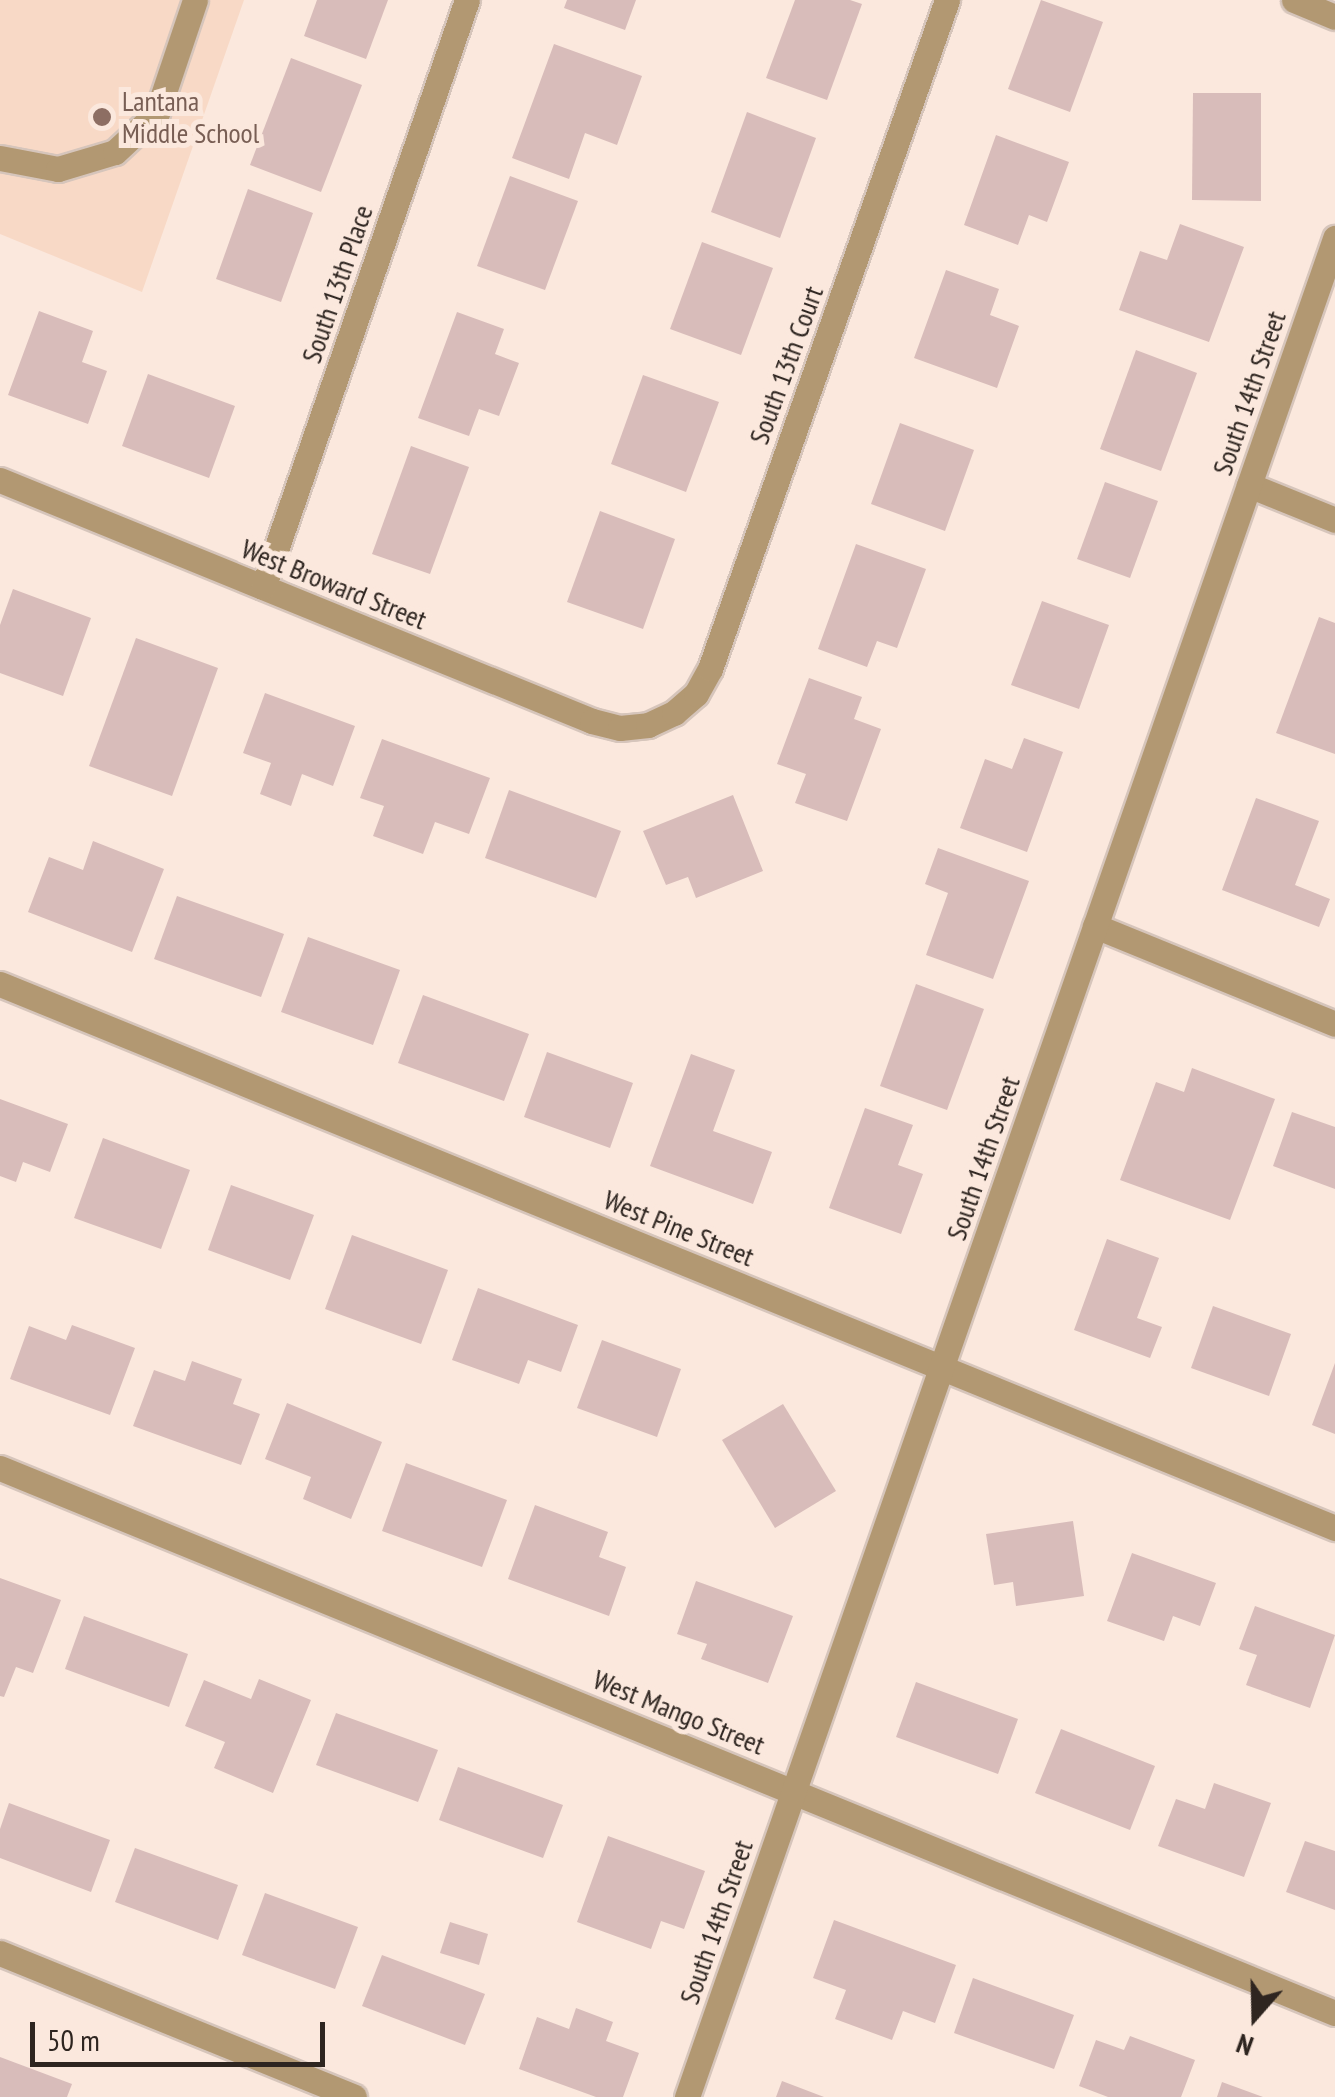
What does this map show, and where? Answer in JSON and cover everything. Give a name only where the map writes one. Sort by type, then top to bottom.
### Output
[{"type":"street","points":[[0,158],[58,169],[115,152],[157,113],[195,0]]},
{"type":"street","name":"South 13th Place","points":[[263,588],[467,0]]},
{"type":"street","name":"South 13th Court","points":[[648,725],[674,714],[696,694],[710,670],[947,0]]},
{"type":"street","points":[[1294,0],[1335,17]]},
{"type":"street","name":"South 14th Street","points":[[688,2097],[1335,238]]},
{"type":"street","name":"West Broward Street","points":[[0,480],[592,721],[620,728],[648,725]]},
{"type":"street","points":[[1249,485],[1335,520]]},
{"type":"street","points":[[1096,926],[1335,1024]]},
{"type":"street","name":"West Pine Street","points":[[0,984],[1335,1528]]},
{"type":"street","name":"West Mango Street","points":[[0,1468],[1335,2012]]},
{"type":"street","points":[[0,1953],[354,2097]]},
{"type":"shaded area","name":"Lantana Middle School","points":[[0,0],[244,0],[142,292],[0,234]]},
{"type":"building","points":[[317,0],[388,0],[366,59],[304,36]]},
{"type":"building","points":[[567,0],[636,0],[625,30],[564,8]]},
{"type":"building","points":[[795,0],[850,0],[862,4],[827,100],[766,78]]},
{"type":"building","points":[[1041,0],[1103,22],[1070,112],[1008,89]]},
{"type":"building","points":[[554,44],[642,76],[617,145],[585,133],[569,179],[512,158]]},
{"type":"building","points":[[291,58],[362,85],[321,192],[250,165]]},
{"type":"building","points":[[1193,93],[1261,93],[1261,201],[1192,200]]},
{"type":"building","points":[[747,112],[816,138],[780,238],[711,212]]},
{"type":"building","points":[[996,135],[1069,162],[1047,222],[1029,215],[1018,245],[964,225]]},
{"type":"building","points":[[510,176],[578,201],[545,290],[477,266]]},
{"type":"building","points":[[248,189],[313,213],[281,302],[216,279]]},
{"type":"building","points":[[1180,224],[1244,247],[1209,342],[1119,310],[1140,251],[1167,260]]},
{"type":"building","points":[[702,242],[773,268],[741,355],[670,329]]},
{"type":"building","points":[[946,270],[999,289],[990,315],[1019,326],[997,388],[914,358]]},
{"type":"building","points":[[39,311],[93,331],[82,362],[107,371],[88,424],[8,395]]},
{"type":"building","points":[[457,312],[504,329],[495,354],[519,363],[499,416],[479,409],[469,436],[418,418]]},
{"type":"building","points":[[1136,350],[1197,373],[1161,471],[1100,449]]},
{"type":"building","points":[[148,374],[235,406],[209,478],[122,446]]},
{"type":"building","points":[[643,375],[719,402],[686,492],[611,464]]},
{"type":"building","points":[[900,423],[974,450],[945,531],[871,504]]},
{"type":"building","points":[[411,446],[469,467],[430,574],[372,554]]},
{"type":"building","points":[[1105,482],[1158,501],[1130,578],[1077,559]]},
{"type":"building","points":[[600,511],[675,539],[643,629],[567,602]]},
{"type":"building","points":[[856,544],[926,569],[897,648],[877,641],[867,667],[818,649]]},
{"type":"building","points":[[13,589],[91,618],[63,696],[0,673],[0,625]]},
{"type":"building","points":[[1042,601],[1109,625],[1079,709],[1011,685]]},
{"type":"building","points":[[1319,617],[1335,623],[1335,754],[1276,733]]},
{"type":"building","points":[[136,638],[218,668],[172,796],[89,766]]},
{"type":"building","points":[[809,678],[862,697],[854,719],[881,729],[847,821],[795,803],[806,774],[777,764]]},
{"type":"building","points":[[265,693],[355,726],[333,786],[302,774],[291,806],[260,794],[271,763],[243,753]]},
{"type":"building","points":[[1024,738],[1063,752],[1027,852],[960,828],[985,759],[1012,769]]},
{"type":"building","points":[[382,739],[490,778],[469,834],[435,822],[423,854],[373,836],[384,806],[360,798]]},
{"type":"building","points":[[509,790],[621,831],[596,898],[485,858]]},
{"type":"building","points":[[733,795],[763,871],[696,898],[688,877],[666,885],[643,831]]},
{"type":"building","points":[[1256,798],[1319,821],[1295,885],[1330,899],[1319,927],[1222,890]]},
{"type":"building","points":[[93,841],[164,869],[132,952],[28,912],[49,857],[83,870]]},
{"type":"building","points":[[938,848],[1029,881],[993,979],[926,955],[948,893],[925,884]]},
{"type":"building","points":[[177,896],[284,934],[261,997],[154,959]]},
{"type":"building","points":[[308,937],[400,970],[373,1045],[281,1012]]},
{"type":"building","points":[[916,984],[984,1009],[947,1110],[880,1086]]},
{"type":"building","points":[[423,995],[529,1034],[504,1101],[398,1063]]},
{"type":"building","points":[[547,1052],[633,1083],[610,1148],[524,1117]]},
{"type":"building","points":[[691,1054],[735,1070],[713,1131],[772,1152],[753,1204],[650,1166]]},
{"type":"building","points":[[1192,1068],[1275,1099],[1230,1220],[1120,1180],[1156,1082],[1184,1092]]},
{"type":"building","points":[[0,1099],[68,1124],[50,1172],[23,1162],[16,1182],[0,1176]]},
{"type":"building","points":[[865,1108],[913,1125],[898,1165],[923,1174],[901,1234],[829,1208]]},
{"type":"building","points":[[1292,1112],[1335,1127],[1335,1189],[1273,1166]]},
{"type":"building","points":[[103,1138],[190,1170],[161,1249],[74,1218]]},
{"type":"building","points":[[231,1185],[314,1215],[290,1280],[208,1250]]},
{"type":"building","points":[[352,1235],[448,1270],[421,1344],[325,1309]]},
{"type":"building","points":[[1107,1239],[1159,1258],[1137,1318],[1162,1327],[1150,1358],[1074,1330]]},
{"type":"building","points":[[478,1288],[578,1325],[561,1372],[528,1360],[519,1384],[452,1360]]},
{"type":"building","points":[[1213,1306],[1291,1334],[1269,1396],[1191,1368]]},
{"type":"building","points":[[72,1325],[135,1348],[110,1415],[10,1379],[29,1326],[66,1340]]},
{"type":"building","points":[[602,1340],[681,1369],[657,1437],[577,1408]]},
{"type":"building","points":[[192,1361],[242,1379],[233,1404],[260,1414],[241,1465],[133,1426],[154,1370],[185,1381]]},
{"type":"building","points":[[1335,1363],[1335,1434],[1312,1425]]},
{"type":"building","points":[[287,1403],[382,1442],[351,1519],[303,1499],[311,1477],[265,1459]]},
{"type":"building","points":[[783,1404],[836,1491],[775,1528],[722,1440]]},
{"type":"building","points":[[406,1463],[507,1500],[482,1567],[382,1531]]},
{"type":"building","points":[[535,1505],[608,1532],[599,1557],[626,1567],[609,1616],[508,1579]]},
{"type":"building","points":[[1073,1521],[1084,1596],[1016,1606],[1013,1582],[994,1585],[986,1534]]},
{"type":"building","points":[[1132,1553],[1216,1583],[1200,1626],[1173,1616],[1164,1641],[1107,1621]]},
{"type":"building","points":[[0,1578],[61,1600],[33,1673],[16,1667],[4,1697],[0,1696]]},
{"type":"building","points":[[696,1581],[793,1616],[768,1683],[701,1659],[707,1644],[677,1634]]},
{"type":"building","points":[[1255,1606],[1335,1635],[1310,1708],[1246,1685],[1257,1655],[1239,1649]]},
{"type":"building","points":[[84,1616],[188,1654],[169,1707],[65,1669]]},
{"type":"building","points":[[259,1679],[311,1700],[273,1793],[214,1768],[225,1742],[185,1726],[204,1680],[251,1699]]},
{"type":"building","points":[[916,1682],[1018,1719],[998,1774],[896,1737]]},
{"type":"building","points":[[336,1713],[438,1750],[418,1802],[316,1765]]},
{"type":"building","points":[[1061,1729],[1155,1766],[1130,1830],[1035,1793]]},
{"type":"building","points":[[458,1767],[563,1805],[543,1858],[439,1820]]},
{"type":"building","points":[[1214,1783],[1271,1803],[1244,1877],[1158,1846],[1176,1799],[1205,1809]]},
{"type":"building","points":[[9,1803],[110,1840],[91,1892],[0,1858],[0,1829]]},
{"type":"building","points":[[608,1836],[705,1871],[684,1929],[661,1921],[651,1949],[577,1922]]},
{"type":"building","points":[[1305,1841],[1335,1851],[1335,1910],[1286,1892]]},
{"type":"building","points":[[135,1848],[238,1885],[218,1940],[115,1902]]},
{"type":"building","points":[[265,1893],[358,1927],[335,1989],[242,1955]]},
{"type":"building","points":[[834,1920],[956,1965],[935,2023],[903,2011],[892,2040],[835,2019],[846,1990],[813,1978]]},
{"type":"building","points":[[450,1922],[488,1934],[479,1965],[440,1953]]},
{"type":"building","points":[[382,1955],[485,1994],[465,2045],[362,2006]]},
{"type":"building","points":[[973,1978],[1074,2015],[1054,2069],[954,2033]]},
{"type":"building","points":[[576,2008],[613,2022],[606,2041],[639,2053],[623,2097],[596,2097],[519,2069],[537,2017],[569,2029]]},
{"type":"building","points":[[1130,2036],[1195,2060],[1181,2097],[1108,2097],[1079,2086],[1096,2040],[1124,2050]]},
{"type":"building","points":[[0,2057],[72,2084],[67,2097],[0,2097]]},
{"type":"building","points":[[782,2081],[824,2097],[776,2097]]},
{"type":"building","points":[[1222,2082],[1263,2097],[1217,2097]]},
{"type":"place","name":"Lantana Middle School","points":[[102,117]]}]
